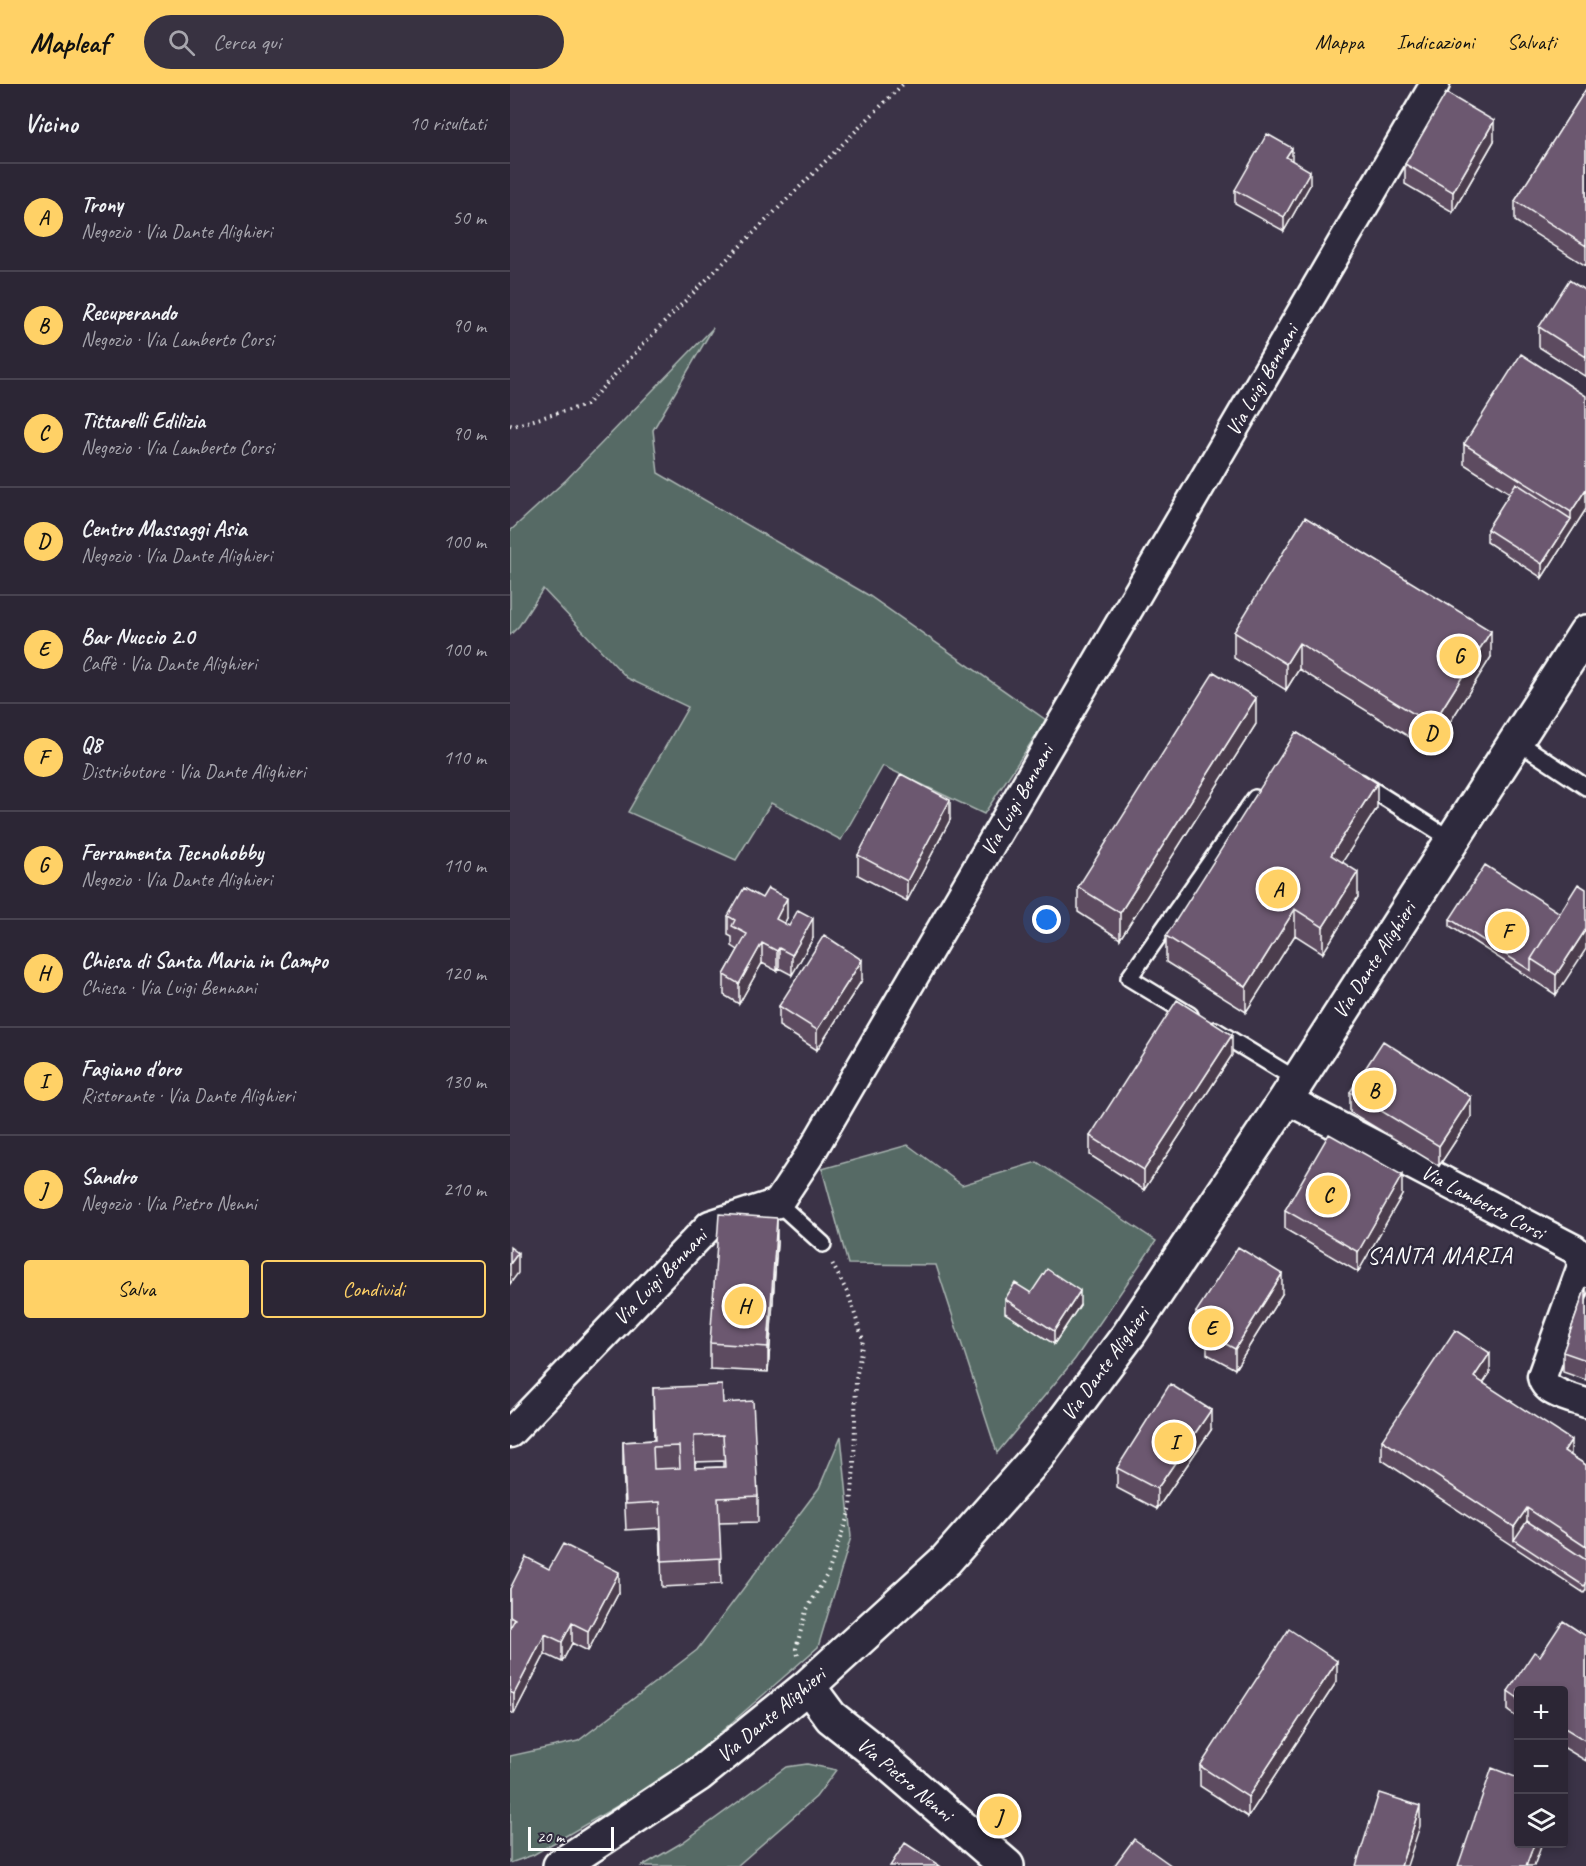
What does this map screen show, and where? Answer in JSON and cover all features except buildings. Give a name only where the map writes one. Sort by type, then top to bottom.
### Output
[{"type":"main road","name":"Via Dante Alighieri","points":[[560,1866],[698,1775],[808,1686],[946,1560],[1038,1456],[1129,1334],[1292,1089],[1586,632]]},
{"type":"main road","name":"Via Pietro Nenni","points":[[808,1686],[831,1717],[1007,1866]]},
{"type":"street","name":"Via Luigi Bennani","points":[[510,1433],[710,1225],[778,1203],[809,1156],[1435,84]]},
{"type":"street","name":"Via Lamberto Corsi","points":[[1292,1089],[1580,1254],[1581,1269],[1542,1376],[1543,1383],[1548,1389],[1586,1403]]},
{"type":"lane","points":[[1515,740],[1586,787]]},
{"type":"lane","points":[[1344,772],[1452,840]]},
{"type":"lane","points":[[1261,788],[1129,978],[1292,1089]]},
{"type":"lane","points":[[778,1203],[823,1244]]},
{"type":"path","points":[[510,425],[586,405],[676,310],[903,84]]},
{"type":"path","points":[[808,1686],[796,1649],[806,1611],[828,1573],[851,1507],[856,1379],[863,1340],[849,1296],[823,1244]]},
{"type":"green space","points":[[713,328],[653,430],[658,473],[868,595],[1046,720],[984,814],[883,766],[841,840],[771,803],[736,860],[628,812],[688,707],[627,678],[543,589],[519,626],[510,635],[510,531],[566,480]]},
{"type":"green space","points":[[908,1145],[962,1185],[1037,1162],[1156,1241],[1075,1359],[997,1453],[936,1265],[848,1264],[822,1169]]},
{"type":"green space","points":[[841,1436],[851,1537],[818,1647],[674,1773],[533,1855],[510,1863],[510,1756],[578,1741],[697,1650],[819,1488]]},
{"type":"green space","points":[[807,1764],[836,1770],[816,1797],[737,1866],[642,1866],[683,1842],[786,1767]]},
{"type":"place","name":"Ferramenta Tecnohobby","points":[[1459,656]]},
{"type":"place","name":"Centro Massaggi Asia","points":[[1431,733]]},
{"type":"place","name":"Trony","points":[[1278,889]]},
{"type":"place","name":"Q8","points":[[1507,931]]},
{"type":"place","name":"Recuperando","points":[[1374,1090]]},
{"type":"place","name":"Tittarelli Edilizia","points":[[1328,1195]]},
{"type":"place","name":"Chiesa di Santa Maria in Campo","points":[[744,1306]]},
{"type":"place","name":"Bar Nuccio 2.0","points":[[1211,1328]]},
{"type":"place","name":"Fagiano d'oro","points":[[1174,1442]]},
{"type":"place","name":"Sandro","points":[[999,1816]]},
{"type":"district","name":"SANTA MARIA","points":[[1440,1255]]}]
